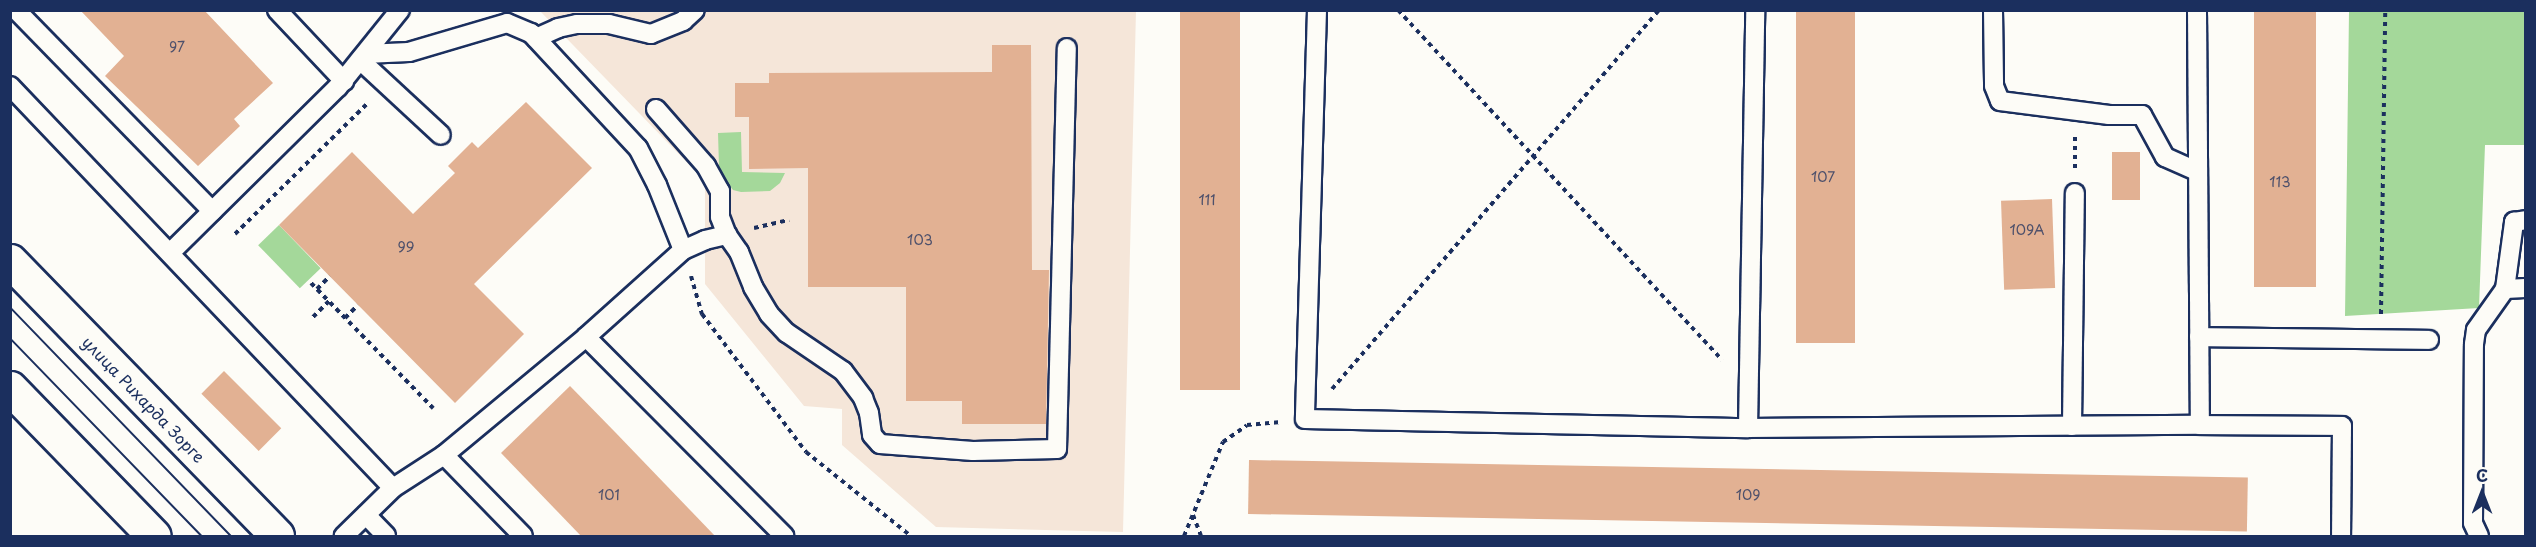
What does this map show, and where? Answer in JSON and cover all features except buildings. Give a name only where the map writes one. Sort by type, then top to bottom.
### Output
[{"type":"street","name":"улица Рихарда Зорге","points":[[10,261],[277,537]]},
{"type":"street","points":[[10,388],[154,537]]},
{"type":"lane","points":[[16,10],[213,211]]},
{"type":"lane","points":[[277,10],[344,81]]},
{"type":"lane","points":[[170,253],[344,81],[400,10]]},
{"type":"lane","points":[[536,38],[558,28],[577,24],[609,24],[651,34],[683,21],[694,10]]},
{"type":"lane","points":[[1317,10],[1305,419],[1748,428],[2342,426],[2341,537]]},
{"type":"lane","points":[[1748,428],[1755,10]]},
{"type":"lane","points":[[1993,10],[1994,86],[2000,101],[2075,111],[2142,115],[2165,157],[2198,172]]},
{"type":"lane","points":[[2197,10],[2200,425]]},
{"type":"lane","points":[[362,57],[409,52],[507,23],[531,33],[638,148],[657,185],[683,250]]},
{"type":"lane","points":[[656,109],[706,166],[720,191],[720,217],[727,235],[739,252],[753,287],[769,314],[788,333],[843,371],[863,398],[869,413],[872,435],[880,444],[973,452],[1057,449],[1067,48]]},
{"type":"lane","points":[[362,57],[387,86],[441,135]]},
{"type":"lane","points":[[10,86],[393,488]]},
{"type":"lane","points":[[2072,426],[2075,193]]},
{"type":"lane","points":[[2479,537],[2473,523],[2476,330],[2505,289],[2514,222],[2526,220]]},
{"type":"lane","points":[[344,537],[393,488],[444,455],[586,338],[683,250],[727,235]]},
{"type":"lane","points":[[2505,289],[2526,288]]},
{"type":"lane","points":[[586,338],[784,537]]},
{"type":"lane","points":[[2199,338],[2429,340]]},
{"type":"lane","points":[[444,455],[523,537]]},
{"type":"lane","points":[[366,515],[386,537]]},
{"type":"path","points":[[1398,10],[1749,389]]},
{"type":"path","points":[[1184,537],[1223,442],[1247,425],[1305,419],[1659,10]]},
{"type":"path","points":[[2381,339],[2385,10]]},
{"type":"path","points":[[235,234],[387,86]]},
{"type":"path","points":[[2075,111],[2075,193]]},
{"type":"path","points":[[727,235],[789,220]]},
{"type":"path","points":[[683,250],[702,314],[806,452],[911,537]]},
{"type":"path","points":[[317,289],[330,276]]},
{"type":"path","points":[[311,283],[433,408]]},
{"type":"path","points":[[313,317],[329,301]]},
{"type":"path","points":[[345,318],[358,305]]},
{"type":"path","points":[[1193,515],[1201,537]]},
{"type":"shaded area","points":[[540,11],[1136,11],[1123,532],[936,527],[842,445],[842,409],[804,406],[705,284],[705,181]]},
{"type":"green space","points":[[2349,11],[2525,11],[2525,145],[2485,145],[2479,308],[2345,316]]},
{"type":"green space","points":[[741,132],[742,172],[785,173],[780,183],[770,191],[733,190],[723,177],[719,167],[718,133]]},
{"type":"green space","points":[[279,225],[321,268],[300,288],[258,245]]},
{"type":"tram line","points":[[10,307],[231,536]]},
{"type":"tram line","points":[[10,338],[202,536]]}]
